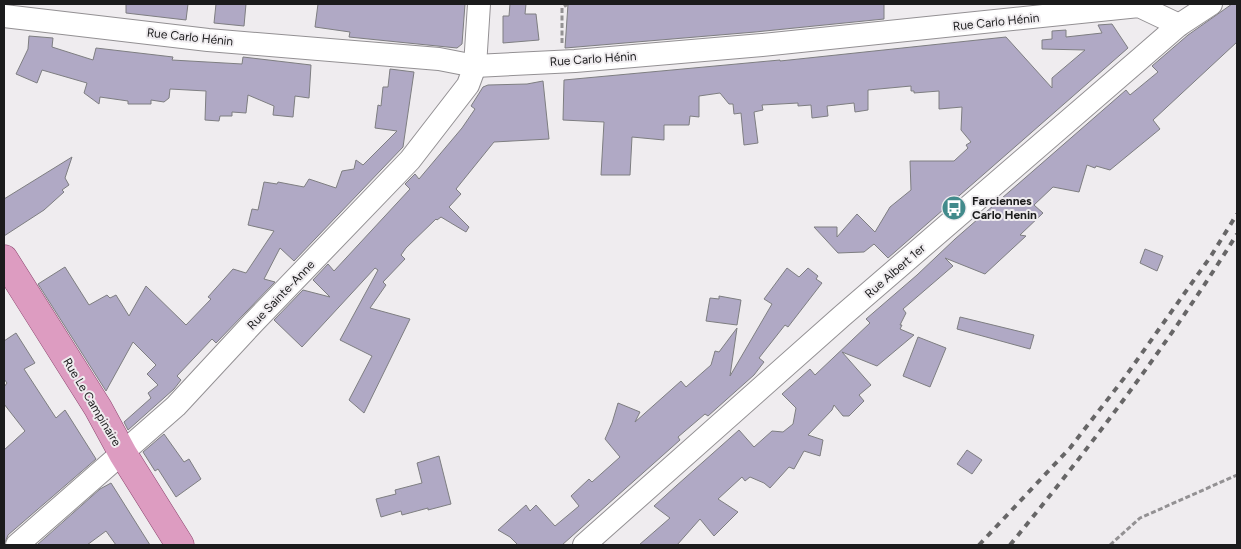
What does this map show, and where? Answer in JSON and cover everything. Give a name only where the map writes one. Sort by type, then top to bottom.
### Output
[{"type":"main road","name":"Rue Le Campinaire","points":[[4,260],[98,408],[123,454],[180,545]]},
{"type":"street","name":"Rue Sainte-Anne","points":[[17,545],[176,406],[410,160],[468,86],[475,66],[479,4]]},
{"type":"street","name":"Rue Albert 1er","points":[[584,545],[835,322],[1179,25],[1211,4]]},
{"type":"street","name":"Rue Carlo Hénin","points":[[4,16],[208,40],[439,59],[475,66],[561,62],[772,44],[1139,6],[1179,25]]},
{"type":"path","points":[[561,62],[562,8],[568,4]]},
{"type":"path","points":[[1110,545],[1140,518],[1237,475]]},
{"type":"building","points":[[126,4],[188,4],[186,20],[126,13]]},
{"type":"building","points":[[216,4],[246,4],[244,26],[214,23]]},
{"type":"building","points":[[318,4],[465,4],[462,44],[457,48],[349,37],[350,32],[315,27]]},
{"type":"building","points":[[510,4],[526,4],[525,14],[536,14],[539,40],[503,43],[503,16],[509,16]]},
{"type":"building","points":[[568,4],[884,4],[884,19],[565,48]]},
{"type":"building","points":[[1232,4],[1237,4],[1237,42],[1153,120],[1160,129],[1110,170],[1087,165],[1079,192],[1053,187],[1034,205],[1043,213],[1020,235],[1026,236],[985,274],[945,258],[953,266],[903,309],[906,313],[900,329],[914,335],[877,366],[842,352],[871,385],[859,395],[864,401],[849,416],[843,416],[834,405],[832,410],[808,435],[823,440],[820,456],[804,451],[794,469],[789,467],[770,488],[750,477],[745,481],[742,477],[718,499],[738,512],[714,536],[700,519],[677,545],[639,545],[670,518],[654,506],[739,430],[754,447],[772,431],[783,432],[793,424],[796,408],[782,394],[810,369],[815,375],[870,323],[866,319],[955,239],[1126,90],[1130,95],[1158,72],[1152,66],[1188,35]]},
{"type":"building","points":[[1112,24],[1128,48],[888,258],[874,244],[864,252],[838,253],[814,227],[837,227],[837,237],[857,214],[875,232],[890,207],[911,190],[910,161],[954,161],[968,148],[966,145],[971,142],[961,130],[962,107],[939,109],[939,91],[914,93],[914,91],[911,91],[911,86],[868,90],[868,110],[855,112],[854,103],[827,106],[828,116],[812,118],[811,105],[798,106],[798,103],[762,105],[763,110],[754,112],[758,143],[744,145],[741,113],[734,114],[733,104],[729,104],[720,93],[699,96],[699,117],[690,116],[689,125],[664,125],[664,140],[632,137],[630,175],[601,175],[604,122],[563,120],[564,80],[780,61],[1006,37],[1052,88],[1052,78],[1085,50],[1042,49],[1042,40],[1052,39],[1052,31],[1066,30],[1066,37],[1102,33],[1098,25]]},
{"type":"building","points":[[29,36],[53,38],[52,47],[93,60],[96,48],[173,57],[172,60],[242,64],[243,57],[311,65],[309,98],[295,96],[293,117],[273,115],[274,106],[248,95],[246,113],[232,112],[232,116],[220,116],[219,121],[205,120],[206,91],[170,89],[169,98],[164,102],[151,100],[151,104],[128,104],[128,101],[100,97],[99,104],[84,93],[87,83],[42,70],[37,83],[16,74],[28,49]]},
{"type":"building","points":[[390,69],[414,72],[403,147],[294,261],[280,248],[264,279],[275,282],[216,343],[212,339],[177,376],[181,380],[174,389],[128,430],[124,422],[151,398],[148,393],[158,385],[147,374],[156,365],[133,342],[106,391],[38,284],[65,267],[89,305],[107,295],[110,298],[116,295],[129,316],[146,286],[186,325],[211,299],[208,297],[233,269],[246,273],[274,231],[248,225],[252,209],[258,210],[264,182],[277,184],[278,182],[304,187],[309,179],[336,188],[342,171],[354,169],[356,160],[363,165],[397,131],[375,128],[378,105],[381,106],[383,87],[388,87]]},
{"type":"building","points":[[543,81],[549,139],[494,142],[456,189],[461,194],[449,207],[469,227],[466,232],[441,217],[436,219],[406,248],[401,255],[405,259],[383,282],[386,285],[370,308],[410,319],[364,413],[349,400],[372,356],[340,340],[378,270],[375,268],[302,347],[274,320],[303,290],[330,297],[313,280],[328,264],[334,271],[410,189],[405,184],[415,174],[419,179],[462,128],[475,109],[471,106],[483,87]]},
{"type":"building","points":[[72,157],[65,178],[69,185],[62,190],[64,192],[44,210],[4,236],[4,199]]},
{"type":"building","points":[[1145,249],[1163,256],[1157,271],[1140,263]]},
{"type":"building","points":[[787,268],[799,277],[808,268],[818,276],[816,279],[822,283],[788,327],[785,325],[759,358],[764,362],[754,375],[708,416],[705,414],[678,437],[680,440],[562,545],[518,545],[510,537],[498,530],[526,505],[530,511],[536,505],[555,526],[579,506],[571,496],[589,479],[592,482],[620,457],[605,439],[618,403],[640,412],[635,422],[681,381],[686,387],[711,365],[715,351],[719,352],[737,328],[730,376],[772,304],[764,299]]},
{"type":"building","points":[[719,296],[741,300],[737,325],[706,321],[710,298],[719,299]]},
{"type":"building","points":[[960,317],[1034,335],[1030,349],[957,329]]},
{"type":"building","points":[[16,333],[35,363],[24,369],[56,418],[65,410],[96,459],[8,535],[4,545],[4,450],[25,431],[4,404],[4,387],[7,383],[4,379],[4,341]]},
{"type":"building","points":[[918,337],[946,348],[930,387],[903,376]]},
{"type":"building","points":[[164,434],[184,462],[189,459],[201,479],[176,497],[158,469],[155,471],[143,452]]},
{"type":"building","points":[[967,450],[982,460],[972,474],[957,464]]},
{"type":"building","points":[[439,456],[451,504],[402,515],[401,511],[381,517],[376,499],[396,494],[395,490],[422,483],[417,463]]},
{"type":"building","points":[[111,483],[150,545],[116,545],[106,531],[87,545],[37,545],[100,489]]},
{"type":"railway","points":[[979,545],[1070,448],[1125,377],[1211,256],[1237,214]]},
{"type":"railway","points":[[1010,545],[1070,470],[1157,354],[1237,234]]},
{"type":"place","name":"Farciennes Carlo Henin","points":[[954,208]]}]
